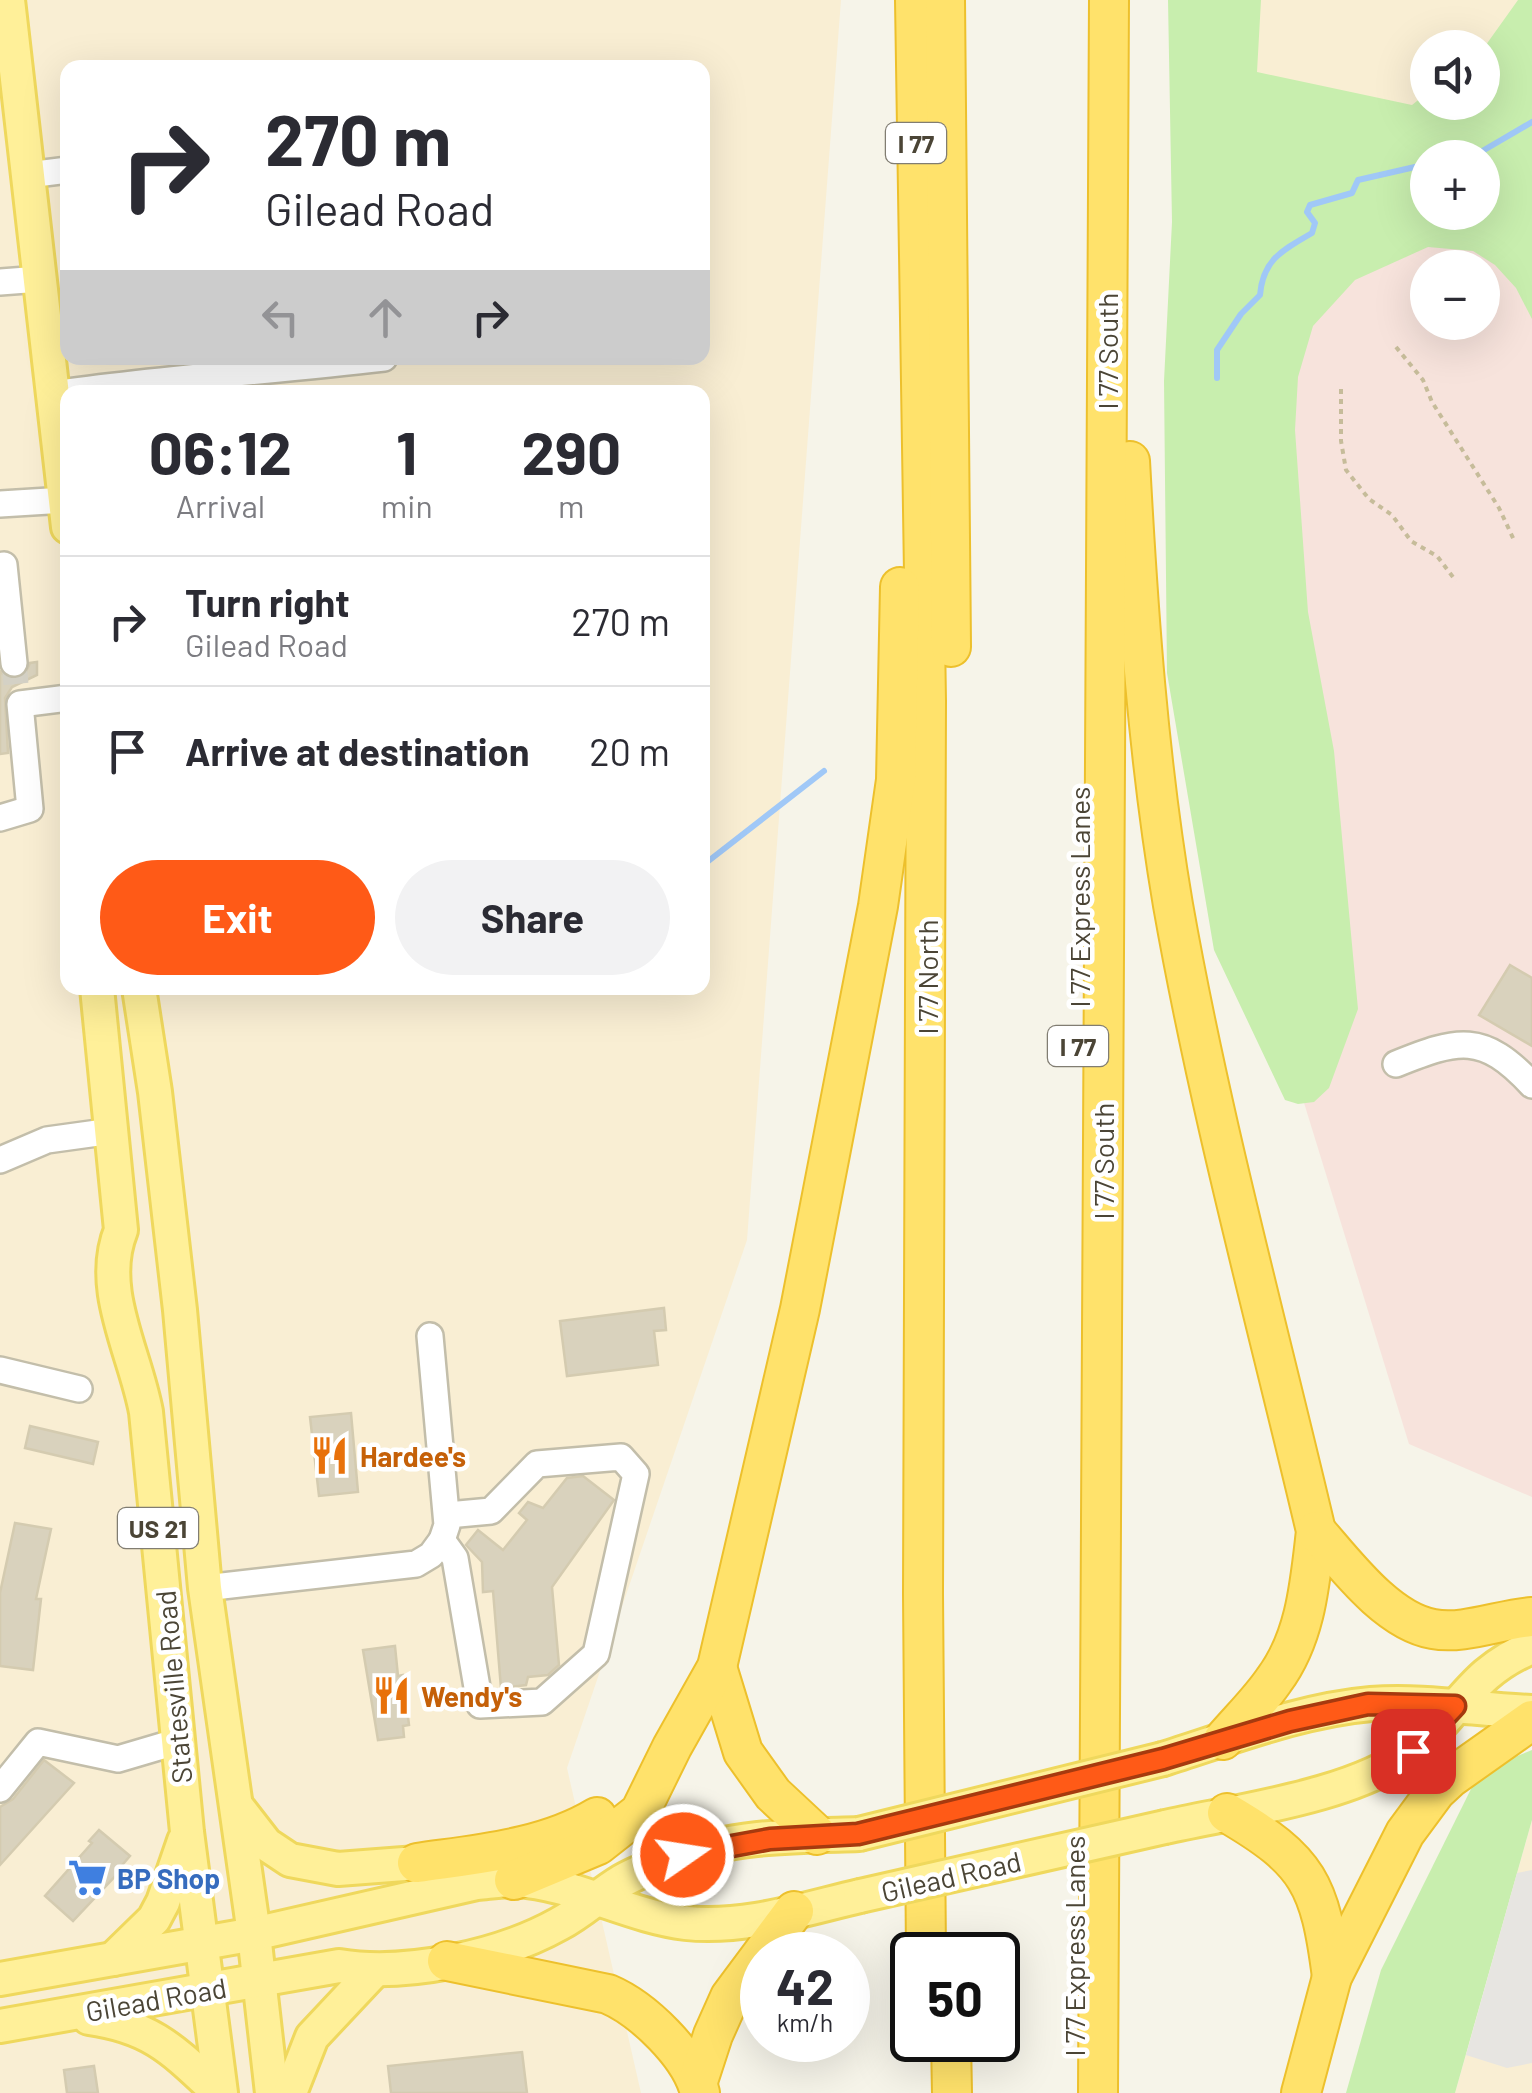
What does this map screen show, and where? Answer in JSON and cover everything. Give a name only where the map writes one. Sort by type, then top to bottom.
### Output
[{"type":"highway","name":"I 77 North","points":[[915,0],[926,720],[926,1932]]},
{"type":"highway","name":"I 77","points":[[945,0],[952,876],[950,1932]]},
{"type":"highway","name":"I 77 Express Lanes","points":[[1073,2093],[1084,0]]},
{"type":"highway","name":"I 77","points":[[1109,0],[1109,49]]},
{"type":"highway","points":[[1109,49],[1139,623],[1160,816],[1186,978],[1316,1531],[1308,1598],[1293,1646],[1276,1679],[1223,1740]]},
{"type":"highway","name":"I 77 South","points":[[1098,2093],[1109,49]]},
{"type":"highway","points":[[514,1880],[580,1854],[622,1829],[640,1812],[717,1668],[832,1156],[888,845],[896,780],[905,352],[918,286]]},
{"type":"highway","points":[[1316,1531],[1367,1588],[1401,1616],[1432,1629],[1532,1617]]},
{"type":"highway","points":[[717,1668],[742,1752],[773,1794],[817,1836]]},
{"type":"highway","points":[[1302,2093],[1332,1976],[1406,1832],[1436,1791],[1532,1720]]},
{"type":"highway","points":[[418,1864],[499,1851],[572,1830],[624,1796],[672,1747]]},
{"type":"highway","points":[[1227,1814],[1285,1853],[1307,1879],[1322,1911],[1332,1976]]},
{"type":"highway","points":[[699,2087],[717,2024],[730,1997],[794,1911]]},
{"type":"highway","points":[[447,1961],[623,2000],[666,2038],[699,2087]]},
{"type":"highway","points":[[926,2062],[927,2093]]},
{"type":"highway","points":[[952,2062],[952,2093]]},
{"type":"main road","points":[[7,22],[60,463]]},
{"type":"main road","name":"Statesville Road","points":[[98,995],[121,1230],[111,1267],[113,1292],[138,1370],[146,1412],[187,1832],[220,2093]]},
{"type":"main road","name":"Statesville Road","points":[[139,995],[155,1092],[180,1310],[205,1588],[254,1934],[272,2093]]},
{"type":"main road","points":[[121,1230],[142,1226],[152,1236],[158,1299],[162,1306],[180,1310]]},
{"type":"main road","name":"Gilead Road","points":[[0,1980],[254,1934],[476,1883],[514,1880],[543,1884],[670,1920],[739,1923],[1326,1791],[1364,1777],[1413,1751],[1478,1679],[1532,1646]]},
{"type":"main road","name":"Gilead Road","points":[[0,2026],[338,1966],[372,1972],[447,1961],[533,1938],[622,1882],[683,1855],[734,1844],[858,1834],[1368,1704],[1532,1712]]},
{"type":"main road","points":[[237,1806],[266,1844],[290,1860],[338,1870],[418,1864],[476,1883]]},
{"type":"main road","points":[[114,1959],[154,1919],[187,1832]]},
{"type":"main road","points":[[0,2000],[42,1992],[54,1970]]},
{"type":"main road","points":[[290,2093],[312,2037],[372,1972]]},
{"type":"main road","points":[[70,2015],[124,2022],[146,2033],[161,2041],[220,2093]]},
{"type":"street","points":[[28,174],[60,171]]},
{"type":"street","points":[[0,282],[40,279]]},
{"type":"street","points":[[96,385],[188,366],[229,376],[324,365]]},
{"type":"street","points":[[52,394],[60,392]]},
{"type":"street","points":[[0,504],[60,513]]},
{"type":"street","points":[[0,566],[4,566],[30,810],[0,818]]},
{"type":"street","points":[[16,684],[60,696]]},
{"type":"street","points":[[1396,1064],[1442,1046],[1462,1044],[1488,1050],[1513,1064],[1532,1085]]},
{"type":"street","points":[[0,1160],[48,1140],[112,1131]]},
{"type":"street","points":[[205,1588],[416,1564],[430,1556],[445,1527],[492,1511],[537,1464],[621,1457],[636,1474],[596,1654],[542,1702],[480,1705],[456,1558],[445,1527],[430,1336]]},
{"type":"street","points":[[0,1370],[78,1388]]},
{"type":"street","points":[[0,1789],[38,1742],[118,1760],[179,1741]]},
{"type":"path","points":[[1396,347],[1423,380],[1432,402],[1499,508],[1514,540]]},
{"type":"path","points":[[1342,390],[1341,441],[1346,470],[1411,541],[1436,556],[1456,581]]},
{"type":"shaded area","points":[[0,0],[841,0],[747,1240],[567,1768],[641,2093],[0,2093]]},
{"type":"shaded area","points":[[1243,0],[1532,0],[1507,96],[1500,99],[1500,30],[1410,30],[1410,120],[1444,120],[1418,130],[1278,245]]},
{"type":"shaded area","points":[[1532,78],[1532,1497],[1409,1444],[1289,1054],[1278,245],[1353,171],[1410,152],[1410,230],[1500,230],[1500,140],[1446,140],[1503,121]]},
{"type":"shaded area","points":[[1532,1820],[1532,2093],[1455,2093],[1483,1996]]},
{"type":"shaded area","points":[[1532,1870],[1532,2063],[1507,2068],[1466,2055],[1517,1873]]},
{"type":"green space","points":[[1168,0],[1261,0],[1257,72],[1410,105],[1410,120],[1500,120],[1500,30],[1497,30],[1518,0],[1532,0],[1532,319],[1516,288],[1500,270],[1500,250],[1410,250],[1410,255],[1355,280],[1313,326],[1298,377],[1295,430],[1308,612],[1334,751],[1358,1009],[1329,1088],[1314,1102],[1298,1104],[1285,1100],[1214,950],[1167,673],[1164,381],[1172,222]]},
{"type":"green space","points":[[1532,1750],[1532,1820],[1455,2093],[1346,2093],[1381,1970],[1472,1787],[1490,1767]]},
{"type":"building","points":[[37,662],[37,675],[12,687],[5,698],[8,753],[0,754],[0,671],[17,679],[24,676],[30,663]]},
{"type":"building","points":[[1510,965],[1532,978],[1532,1046],[1479,1015]]},
{"type":"building","points":[[664,1308],[666,1330],[654,1331],[658,1365],[567,1376],[560,1321]]},
{"type":"building","name":"Hardee's","points":[[351,1413],[358,1492],[319,1496],[310,1417]]},
{"type":"building","points":[[30,1426],[98,1442],[93,1464],[25,1448]]},
{"type":"building","points":[[583,1476],[614,1500],[552,1587],[559,1665],[548,1675],[528,1677],[526,1685],[501,1688],[493,1591],[483,1592],[482,1562],[466,1545],[478,1530],[503,1550],[527,1520],[519,1513],[528,1502],[543,1508],[567,1478]]},
{"type":"building","points":[[15,1523],[51,1529],[36,1599],[41,1599],[33,1670],[0,1666],[0,1593]]},
{"type":"building","name":"Wendy's","points":[[395,1646],[409,1725],[403,1726],[404,1737],[378,1740],[363,1650]]},
{"type":"building","points":[[44,1760],[74,1783],[0,1865],[0,1807],[13,1799]]},
{"type":"building","name":"BP Shop","points":[[99,1830],[130,1856],[73,1921],[45,1896]]},
{"type":"building","points":[[522,2052],[527,2093],[391,2093],[388,2066]]},
{"type":"building","points":[[94,2066],[98,2093],[67,2093],[64,2070]]},
{"type":"waterway","points":[[1500,141],[1532,122]]},
{"type":"waterway","points":[[1217,378],[1217,350],[1241,314],[1260,295],[1270,264],[1312,233],[1315,223],[1307,212],[1310,205],[1352,193],[1358,180],[1410,168]]},
{"type":"waterway","points":[[710,860],[824,771]]},
{"type":"tunnel","points":[[14,663],[16,684]]},
{"type":"place","name":"Hardee's","points":[[330,1456]]},
{"type":"place","name":"Wendy's","points":[[391,1696]]},
{"type":"place","name":"BP Shop","points":[[87,1878]]},
{"type":"route","points":[[683,1855],[770,1839],[858,1834],[1368,1704],[1455,1706],[1413,1751]]}]
